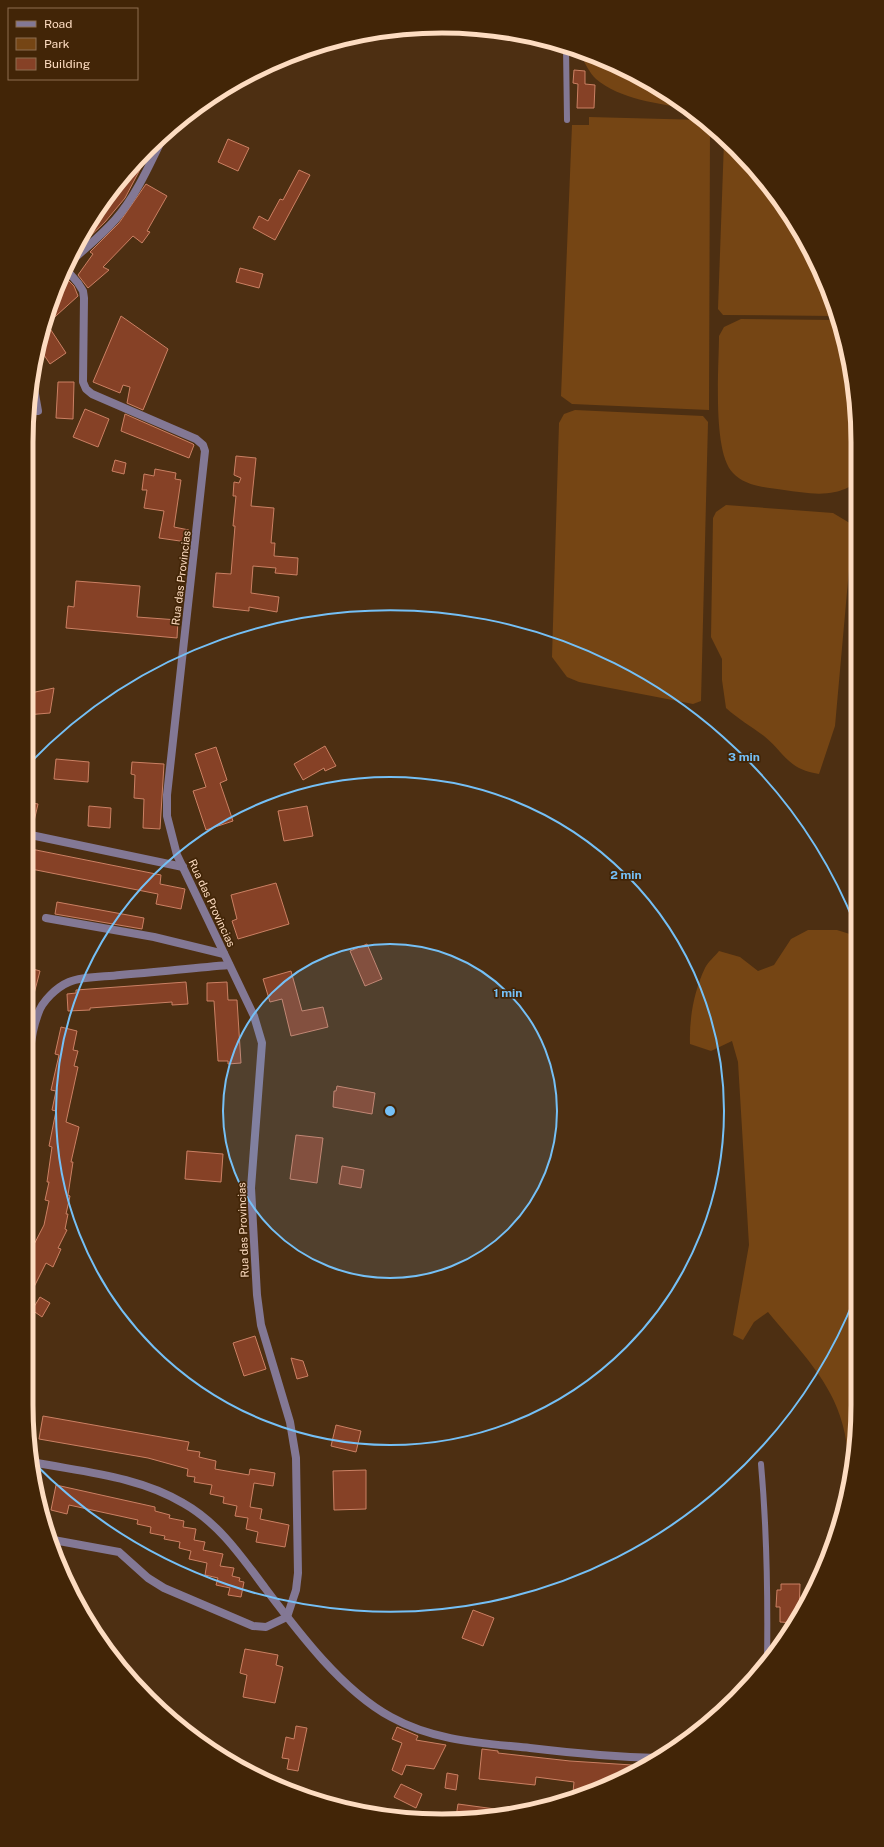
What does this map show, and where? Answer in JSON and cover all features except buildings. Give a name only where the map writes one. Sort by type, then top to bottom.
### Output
[{"type":"street","points":[[78,255],[99,236],[127,204],[143,178],[157,149]]},
{"type":"street","name":"Rua das Provincias","points":[[70,273],[83,291],[83,382],[86,389],[92,394],[196,439],[205,451],[167,795],[168,816],[174,844],[183,867],[254,1016],[262,1043],[252,1188],[253,1225],[257,1295],[261,1325],[290,1422],[296,1458],[298,1572],[296,1590],[287,1617]]},
{"type":"street","points":[[35,396],[38,411]]},
{"type":"street","points":[[33,835],[183,867]]},
{"type":"street","points":[[46,918],[154,937],[224,954]]},
{"type":"street","points":[[33,1036],[38,1013],[49,996],[69,982],[94,978],[230,965]]},
{"type":"street","points":[[37,1463],[137,1483],[162,1492],[184,1503],[207,1519],[229,1541],[287,1617],[341,1678],[366,1701],[390,1717],[430,1734],[461,1740],[614,1757],[648,1758]]},
{"type":"street","points":[[57,1541],[119,1552],[160,1586],[253,1626],[266,1627],[287,1617]]},
{"type":"lane","points":[[566,53],[567,120]]},
{"type":"lane","points":[[761,1464],[766,1521],[768,1599],[767,1652]]},
{"type":"green space","points":[[582,58],[623,75],[675,107],[640,100],[616,91],[605,86],[596,79]]},
{"type":"green space","points":[[589,117],[693,120],[710,132],[709,410],[572,404],[561,396],[572,125],[589,125]]},
{"type":"green space","points":[[724,146],[750,172],[782,215],[809,261],[820,285],[831,316],[723,315],[718,309]]},
{"type":"green space","points":[[741,319],[832,320],[837,336],[848,389],[851,442],[851,487],[829,493],[809,493],[757,486],[743,481],[733,473],[726,462],[719,429],[719,336],[724,327]]},
{"type":"green space","points":[[575,410],[703,416],[708,422],[701,701],[693,704],[579,682],[567,677],[552,657],[559,423],[564,414]]},
{"type":"green space","points":[[726,505],[833,513],[851,524],[851,547],[835,726],[819,774],[808,772],[787,760],[764,736],[726,708],[722,680],[722,659],[711,637],[713,518],[716,512]]},
{"type":"green space","points":[[808,930],[837,930],[851,934],[851,1405],[848,1455],[843,1425],[827,1387],[799,1348],[768,1312],[754,1322],[743,1340],[733,1335],[749,1245],[738,1062],[732,1041],[711,1051],[690,1044],[691,1015],[698,986],[706,966],[719,951],[740,957],[758,971],[774,965],[791,939]]}]
